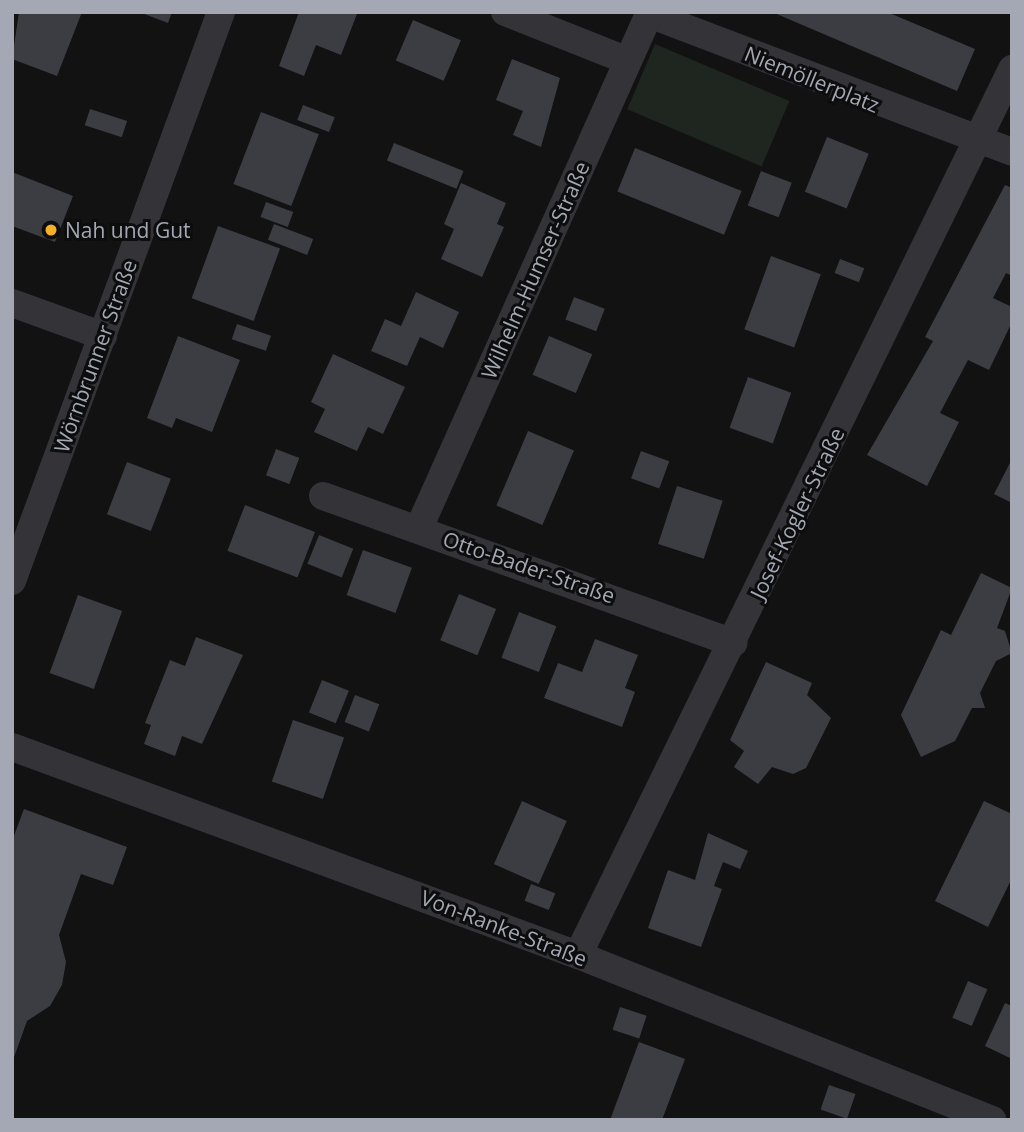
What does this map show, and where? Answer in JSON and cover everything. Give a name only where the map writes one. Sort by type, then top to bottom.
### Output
[{"type":"street","name":"Wörnbrunner Straße","points":[[12,581],[221,12]]},
{"type":"street","points":[[505,12],[628,61]]},
{"type":"street","name":"Wilhelm-Humser-Straße","points":[[419,528],[649,13]]},
{"type":"street","name":"Niemöllerplatz","points":[[649,13],[974,143],[1012,152]]},
{"type":"street","name":"Josef-Kogler-Straße","points":[[578,955],[1012,69]]},
{"type":"street","points":[[12,303],[103,336]]},
{"type":"street","name":"Otto-Bader-Straße","points":[[323,496],[419,528],[733,643]]},
{"type":"street","name":"Von-Ranke-Straße","points":[[12,747],[578,955],[992,1120]]},
{"type":"shaded area","points":[[655,44],[789,101],[762,166],[627,109]]},
{"type":"building","points":[[19,12],[82,12],[57,76],[12,59]]},
{"type":"building","points":[[139,12],[172,12],[168,23]]},
{"type":"building","points":[[299,12],[357,14],[341,55],[316,45],[304,76],[279,66]]},
{"type":"building","points":[[772,12],[887,12],[975,49],[957,91]]},
{"type":"building","points":[[413,20],[461,40],[444,81],[396,61]]},
{"type":"building","points":[[512,59],[560,78],[541,147],[513,135],[523,111],[496,100]]},
{"type":"building","points":[[303,105],[335,117],[329,132],[297,120]]},
{"type":"building","points":[[90,109],[127,121],[122,137],[85,125]]},
{"type":"building","points":[[261,112],[319,134],[291,206],[233,184]]},
{"type":"building","points":[[827,137],[869,154],[847,209],[805,192]]},
{"type":"building","points":[[394,143],[464,171],[456,189],[387,161]]},
{"type":"building","points":[[635,148],[742,191],[724,235],[617,192]]},
{"type":"building","points":[[761,171],[792,183],[779,217],[748,206]]},
{"type":"building","points":[[12,172],[73,196],[55,242],[12,226]]},
{"type":"building","points":[[461,183],[506,203],[497,224],[504,227],[482,277],[441,259],[454,229],[444,224]]},
{"type":"building","points":[[1005,185],[1012,188],[1012,276],[1006,273],[993,298],[1012,307],[1012,322],[989,370],[968,360],[940,413],[959,422],[927,486],[867,455],[933,341],[925,337]]},
{"type":"building","points":[[266,202],[293,212],[288,227],[261,217]]},
{"type":"building","points":[[274,224],[313,239],[307,255],[268,240]]},
{"type":"building","points":[[218,226],[280,249],[254,321],[192,298]]},
{"type":"building","points":[[771,256],[821,274],[794,347],[744,329]]},
{"type":"building","points":[[840,259],[864,268],[859,282],[835,273]]},
{"type":"building","points":[[416,292],[459,312],[443,348],[420,337],[407,366],[371,351],[385,319],[401,326]]},
{"type":"building","points":[[574,297],[605,309],[596,331],[565,319]]},
{"type":"building","points":[[237,324],[271,336],[266,351],[232,339]]},
{"type":"building","points":[[178,336],[240,360],[212,432],[176,418],[172,428],[147,418]]},
{"type":"building","points":[[549,336],[592,354],[576,393],[533,375]]},
{"type":"building","points":[[333,354],[405,387],[383,434],[368,427],[357,451],[314,432],[325,409],[311,402]]},
{"type":"building","points":[[748,377],[791,393],[773,443],[730,428]]},
{"type":"building","points":[[528,431],[574,451],[542,525],[496,506]]},
{"type":"building","points":[[276,449],[299,458],[289,484],[266,475]]},
{"type":"building","points":[[641,451],[669,461],[659,489],[631,478]]},
{"type":"building","points":[[1012,459],[1012,503],[994,494]]},
{"type":"building","points":[[127,462],[171,479],[151,531],[107,514]]},
{"type":"building","points":[[677,486],[723,501],[704,559],[658,544]]},
{"type":"building","points":[[245,505],[315,532],[297,578],[227,551]]},
{"type":"building","points":[[319,535],[353,549],[342,578],[307,564]]},
{"type":"building","points":[[363,550],[412,568],[395,613],[347,595]]},
{"type":"building","points":[[981,573],[1012,588],[997,628],[1005,631],[1012,653],[996,661],[980,693],[985,708],[972,708],[955,741],[921,757],[901,715],[941,630],[951,635]]},
{"type":"building","points":[[459,594],[496,609],[477,655],[440,640]]},
{"type":"building","points":[[78,595],[122,611],[94,689],[50,673]]},
{"type":"building","points":[[519,612],[556,626],[539,672],[501,658]]},
{"type":"building","points":[[196,637],[243,655],[202,744],[182,736],[175,756],[144,744],[151,725],[145,723],[170,660],[185,666]]},
{"type":"building","points":[[595,639],[638,655],[625,688],[635,692],[622,727],[544,698],[558,663],[582,672]]},
{"type":"building","points":[[766,662],[812,683],[807,695],[831,718],[806,768],[793,774],[772,767],[758,784],[734,767],[744,751],[730,740]]},
{"type":"building","points":[[322,680],[349,691],[336,723],[309,712]]},
{"type":"building","points":[[355,695],[379,704],[369,731],[345,722]]},
{"type":"building","points":[[293,720],[344,738],[323,799],[272,781]]},
{"type":"building","points":[[522,801],[567,821],[539,884],[494,864]]},
{"type":"building","points":[[984,801],[1012,814],[1012,878],[988,927],[935,901]]},
{"type":"building","points":[[24,809],[127,847],[113,885],[81,874],[59,935],[66,962],[62,985],[50,1006],[27,1021],[13,1060],[12,841]]},
{"type":"building","points":[[708,833],[748,851],[740,869],[723,862],[714,886],[722,889],[701,947],[648,928],[668,870],[695,880]]},
{"type":"building","points":[[531,884],[555,893],[549,910],[525,901]]},
{"type":"building","points":[[968,981],[987,989],[972,1026],[952,1018]]},
{"type":"building","points":[[1005,1003],[1012,1006],[1012,1059],[985,1046]]},
{"type":"building","points":[[620,1007],[647,1016],[639,1038],[613,1030]]},
{"type":"building","points":[[639,1042],[685,1059],[662,1120],[610,1120]]},
{"type":"building","points":[[829,1085],[855,1094],[847,1119],[821,1110]]},
{"type":"place","name":"Nah und Gut","points":[[51,230]]}]
